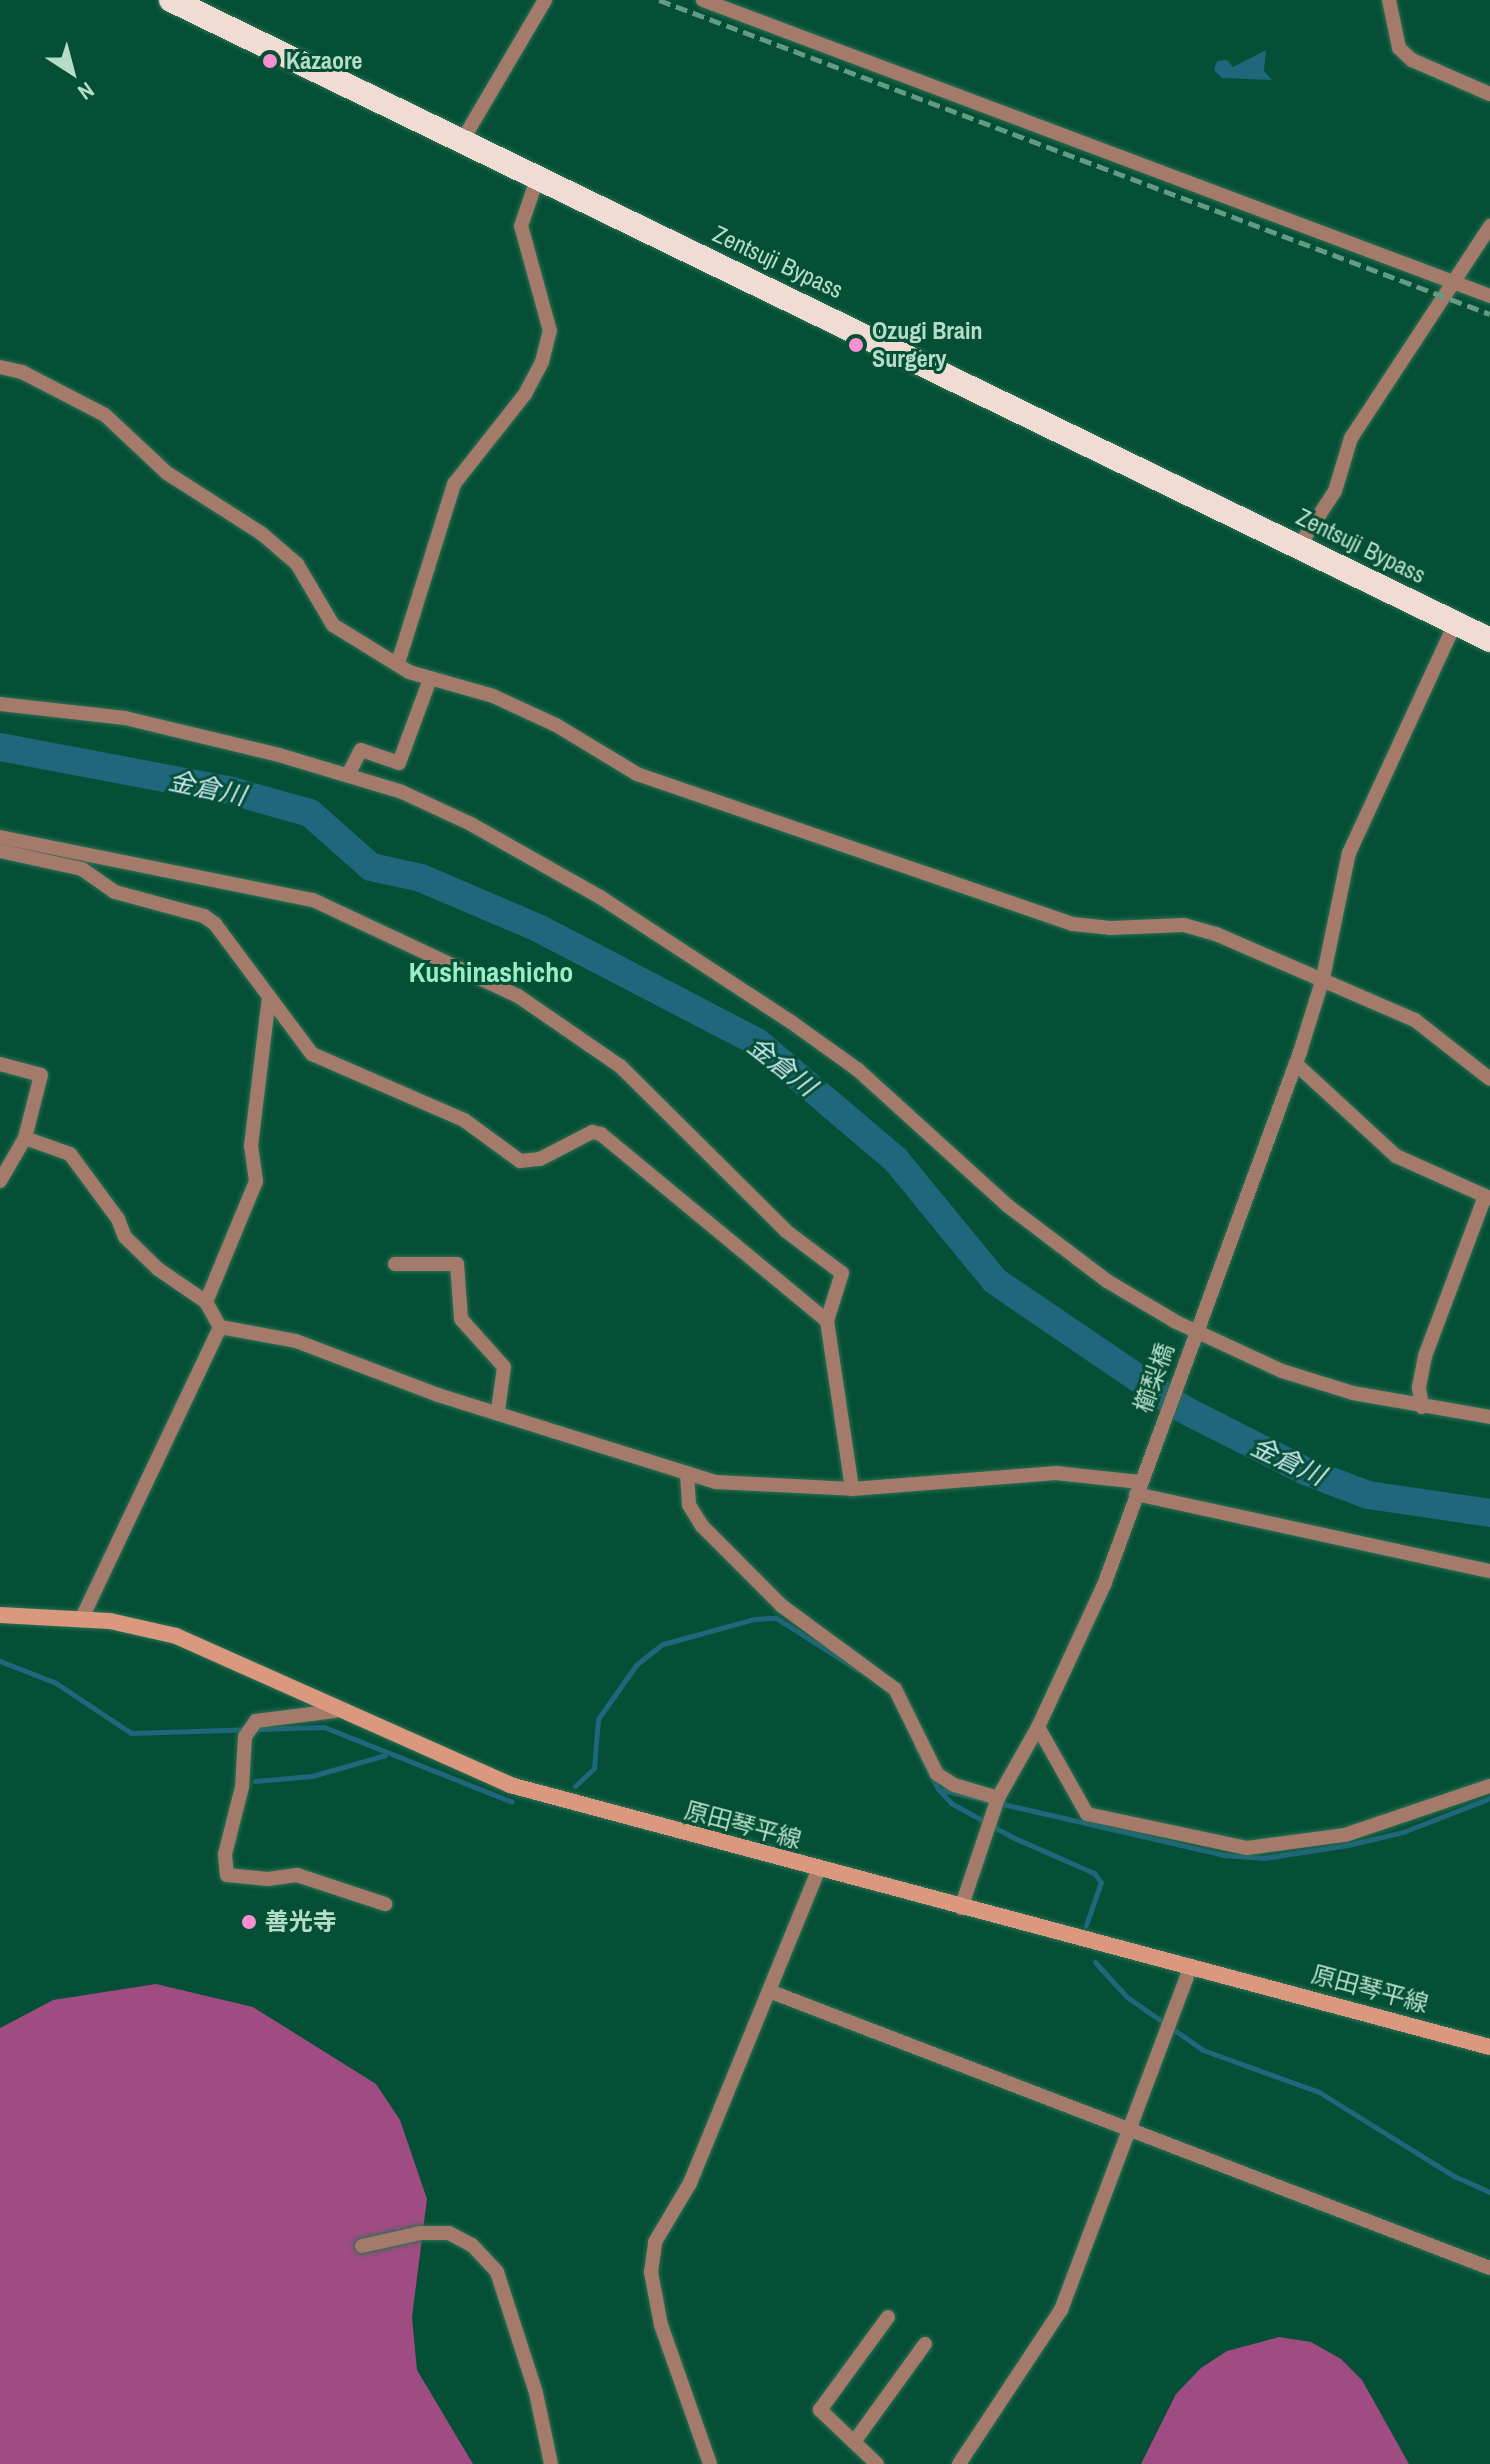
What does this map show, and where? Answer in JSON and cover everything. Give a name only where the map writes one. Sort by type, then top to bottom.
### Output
[{"type":"highway","name":"Zentsuji Bypass","points":[[171,0],[1490,640]]},
{"type":"main road","name":"原田琴平線","points":[[0,1615],[81,1620],[176,1636],[335,1711],[510,1785],[818,1871],[1191,1966],[1490,2047]]},
{"type":"street","points":[[462,141],[545,0]]},
{"type":"street","points":[[703,0],[1490,296]]},
{"type":"street","points":[[1389,0],[1399,48],[1412,60],[1490,94]]},
{"type":"street","points":[[398,663],[454,484],[525,394],[542,362],[550,331],[521,226],[537,179]]},
{"type":"street","points":[[1299,546],[1335,491],[1351,438],[1372,413],[1452,281],[1490,226]]},
{"type":"street","points":[[0,367],[22,372],[105,415],[167,473],[261,533],[297,564],[333,625],[430,679],[493,696],[556,725],[627,770],[730,809],[1073,924],[1110,928],[1184,925],[1323,978],[1415,1020],[1490,1079]]},
{"type":"street","name":"櫛梨橋","points":[[961,1908],[993,1811],[1038,1727],[1104,1585],[1195,1330],[1296,1064],[1323,978],[1349,853],[1455,624]]},
{"type":"street","points":[[348,775],[361,750],[399,763],[430,679]]},
{"type":"street","points":[[0,704],[125,718],[348,775],[402,792],[528,853],[730,980],[858,1070],[1008,1206],[1107,1281],[1195,1330],[1282,1371],[1422,1407],[1490,1417]]},
{"type":"street","points":[[0,837],[84,862],[115,892],[204,916],[312,1054],[328,1065],[464,1120],[520,1161],[540,1159],[592,1132],[601,1134],[827,1321]]},
{"type":"street","points":[[0,851],[313,900],[518,996],[620,1066],[786,1231],[842,1273],[827,1321],[852,1489]]},
{"type":"street","points":[[206,1302],[256,1181],[251,1146],[269,997]]},
{"type":"street","points":[[0,1064],[41,1075],[25,1138],[0,1181]]},
{"type":"street","points":[[1296,1064],[1396,1156],[1488,1197],[1425,1356],[1419,1387],[1422,1407]]},
{"type":"street","points":[[25,1138],[70,1154],[118,1219],[125,1237],[158,1269],[206,1302],[220,1327]]},
{"type":"street","points":[[395,1264],[457,1264],[461,1319],[504,1367],[498,1410]]},
{"type":"street","points":[[220,1327],[296,1341],[438,1395],[498,1410],[687,1475],[716,1482],[852,1489],[1056,1473],[1138,1488],[1490,1571]]},
{"type":"street","points":[[81,1620],[220,1327]]},
{"type":"street","points":[[687,1475],[689,1505],[702,1526],[782,1606],[895,1689],[937,1774],[993,1811]]},
{"type":"street","points":[[335,1711],[255,1722],[245,1737],[242,1787],[225,1854],[227,1875],[297,1875],[385,1904]]},
{"type":"street","points":[[1038,1727],[1087,1814],[1247,1848],[1345,1835],[1490,1786]]},
{"type":"street","points":[[712,2462],[661,2325],[651,2272],[655,2242],[690,2183],[818,1871]]},
{"type":"street","points":[[959,2464],[1050,2333],[1191,1966]]},
{"type":"street","points":[[769,1991],[1129,2132],[1490,2268]]},
{"type":"street","points":[[362,2246],[420,2233],[449,2233],[472,2245],[497,2272],[536,2393],[551,2464]]},
{"type":"street","points":[[877,2464],[820,2410],[888,2317]]},
{"type":"street","points":[[854,2442],[925,2344]]},
{"type":"shaded area","points":[[156,1984],[253,2007],[376,2084],[400,2120],[427,2199],[412,2317],[417,2370],[473,2464],[0,2464],[0,2028],[53,2000]]},
{"type":"shaded area","points":[[1279,2337],[1311,2342],[1341,2359],[1362,2380],[1409,2464],[1141,2464],[1176,2394],[1201,2368],[1227,2351]]},
{"type":"water","points":[[1266,50],[1264,71],[1272,80],[1222,78],[1214,70],[1217,61],[1227,60],[1233,67]]},
{"type":"waterway","name":"金倉川","points":[[0,747],[232,791],[310,813],[371,867],[421,878],[538,928],[757,1042],[896,1160],[995,1281],[1183,1409],[1305,1471],[1368,1495],[1490,1513]]},
{"type":"waterway","points":[[575,1786],[594,1768],[598,1719],[637,1664],[663,1644],[754,1619],[776,1618],[858,1670]]},
{"type":"waterway","points":[[0,1661],[56,1683],[131,1733],[324,1727],[512,1802]]},
{"type":"waterway","points":[[916,1746],[938,1789],[1224,1855],[1264,1858],[1348,1845],[1403,1832],[1490,1798]]},
{"type":"waterway","points":[[255,1781],[312,1776],[385,1755]]},
{"type":"waterway","points":[[939,1790],[951,1803],[1012,1837],[1094,1873],[1101,1882],[1086,1925]]},
{"type":"waterway","points":[[1095,1962],[1127,1997],[1203,2050],[1319,2092],[1454,2176],[1490,2192]]},
{"type":"railway","points":[[659,0],[1490,314]]},
{"type":"place","name":"Kazaore","points":[[270,61]]},
{"type":"place","name":"Ozugi Brain Surgery","points":[[856,345]]},
{"type":"place","name":"善光寺","points":[[249,1922]]},
{"type":"district","name":"Kushinashicho","points":[[491,972]]}]
